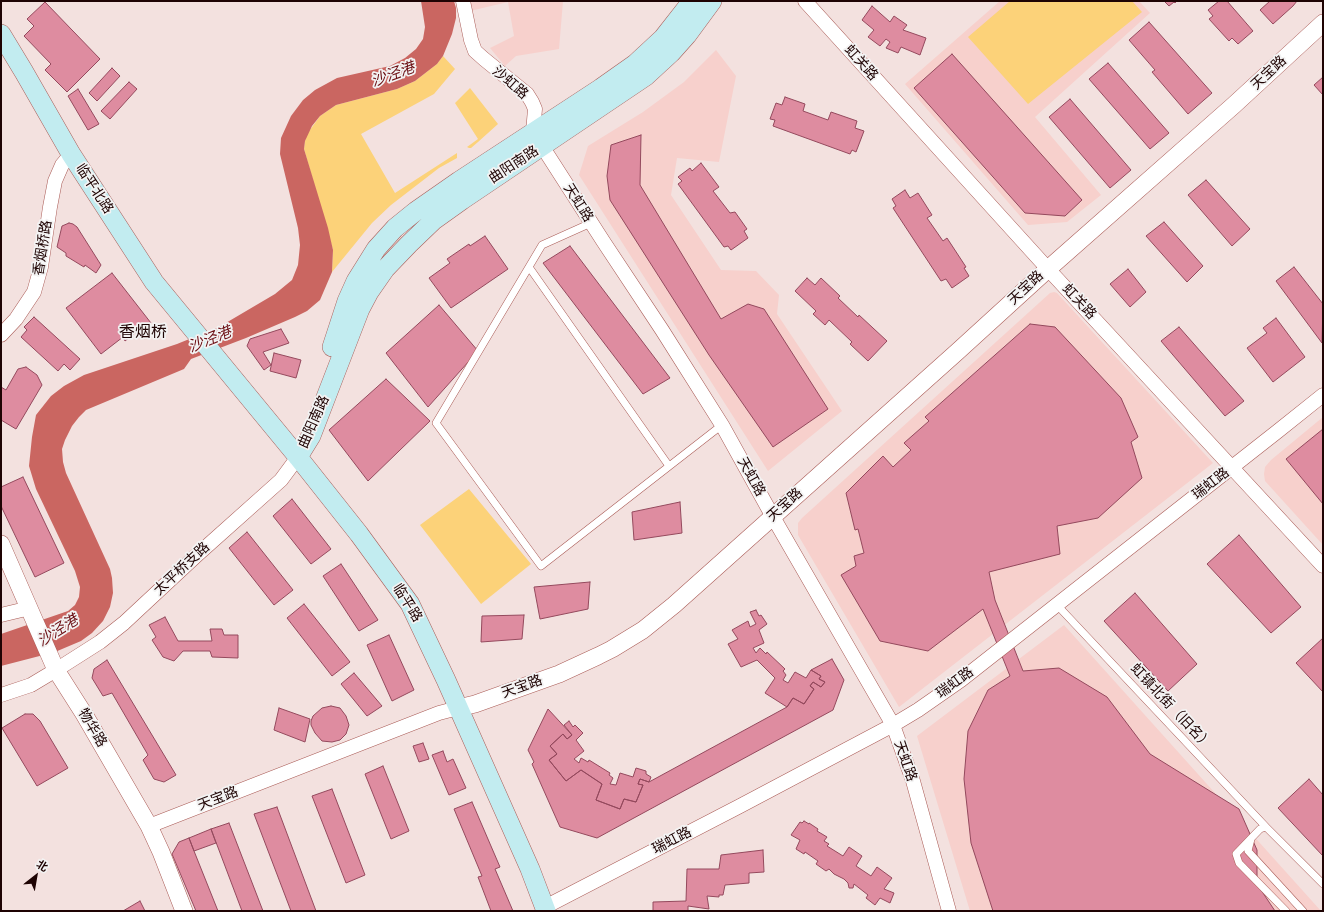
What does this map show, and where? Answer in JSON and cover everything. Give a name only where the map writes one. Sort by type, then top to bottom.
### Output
[{"type":"main road","name":"曲阳南路","points":[[538,139],[635,64],[663,38],[692,1]]},
{"type":"main road","name":"曲阳南路","points":[[298,457],[304,426],[347,301],[356,281],[376,249],[395,228],[459,180],[538,139],[646,76],[671,54],[712,1]]},
{"type":"main road","name":"临平北路","points":[[1,34],[6,54],[154,282],[198,336]]},
{"type":"main road","name":"临平路","points":[[198,336],[298,457],[363,540],[410,604],[419,620],[530,869],[546,909]]},
{"type":"street","name":"沙虹路","points":[[463,1],[471,40],[475,50],[484,60],[527,94],[534,109],[538,139]]},
{"type":"street","name":"虹关路","points":[[805,1],[1231,468],[1323,566]]},
{"type":"street","name":"天宝路","points":[[149,826],[439,713],[475,704],[559,674],[617,646],[643,630],[684,597],[957,352],[1048,268],[1234,104],[1323,23]]},
{"type":"street","name":"天虹路","points":[[538,139],[591,224],[662,330],[722,425],[893,725],[915,788],[950,911]]},
{"type":"street","name":"香烟桥路","points":[[1,335],[16,319],[34,292],[41,267],[55,181],[62,165],[71,154]]},
{"type":"street","name":"瑞虹路","points":[[546,909],[893,725],[918,710],[961,680],[1323,395]]},
{"type":"street","name":"太平桥支路","points":[[1,695],[31,685],[100,642],[124,623],[281,480],[298,457]]},
{"type":"street","name":"物华路","points":[[1,544],[56,670],[84,714],[149,826],[184,911]]},
{"type":"street","points":[[1,615],[33,615]]},
{"type":"lane","points":[[591,224],[542,246],[436,423],[541,566],[722,425]]},
{"type":"lane","points":[[529,267],[669,466]]},
{"type":"lane","name":"虹镇北街（旧名）","points":[[1057,604],[1266,827],[1323,884]]},
{"type":"lane","points":[[1266,827],[1260,829],[1236,854],[1239,863],[1286,911]]},
{"type":"lane","points":[[1251,839],[1248,851],[1303,911]]},
{"type":"shaded area","points":[[468,1],[563,1],[559,49],[516,56],[505,66],[490,48],[514,36],[508,2],[470,11]]},
{"type":"shaded area","points":[[1000,1],[1139,1],[1150,13],[1035,117],[1101,195],[1067,222],[1028,225],[905,84]]},
{"type":"shaded area","points":[[1010,1],[1132,1],[1142,12],[1028,104],[968,37]]},
{"type":"shaded area","points":[[716,50],[736,76],[719,162],[677,158],[671,195],[721,270],[756,271],[779,295],[777,314],[842,411],[768,471],[579,175],[588,146],[643,112],[684,82]]},
{"type":"shaded area","points":[[443,56],[455,69],[434,94],[361,134],[395,193],[457,153],[457,158],[439,168],[391,205],[372,223],[332,272],[333,250],[304,149],[307,134],[320,116],[336,105],[397,89],[415,81],[437,64]]},
{"type":"shaded area","points":[[470,88],[498,124],[471,148],[469,148],[467,147],[478,139],[455,103]]},
{"type":"shaded area","points":[[1050,293],[1057,293],[1213,463],[899,707],[798,535],[798,523]]},
{"type":"shaded area","points":[[1323,417],[1323,545],[1265,481],[1264,474],[1265,467],[1271,460]]},
{"type":"shaded area","points":[[469,489],[531,564],[481,604],[420,525]]},
{"type":"shaded area","points":[[1064,625],[1321,911],[970,911],[917,736]]},
{"type":"water","name":"沙泾港","points":[[421,1],[454,1],[456,8],[456,18],[452,34],[443,56],[437,64],[415,81],[397,89],[336,105],[320,116],[312,126],[305,141],[304,149],[328,228],[333,250],[332,272],[320,300],[307,311],[295,317],[191,359],[184,369],[86,410],[79,417],[72,426],[65,440],[62,449],[63,462],[66,473],[110,569],[113,593],[110,607],[103,621],[92,633],[81,641],[55,652],[1,666],[1,634],[68,611],[75,605],[79,597],[80,587],[75,571],[36,489],[29,466],[36,415],[51,396],[64,386],[84,375],[177,344],[219,327],[275,294],[292,280],[298,265],[300,245],[298,228],[280,154],[281,138],[291,116],[303,100],[315,90],[337,78],[390,66],[405,58],[416,49],[423,39],[425,27]]},
{"type":"building","points":[[1164,1],[1177,1],[1169,6]]},
{"type":"building","points":[[1219,1],[1227,1],[1253,31],[1238,44],[1232,38],[1229,41],[1209,19],[1213,16],[1208,10]]},
{"type":"building","points":[[1270,1],[1297,1],[1273,24],[1260,10]]},
{"type":"building","points":[[45,2],[100,59],[67,92],[45,70],[51,64],[24,36],[34,26],[27,19]]},
{"type":"building","points":[[872,6],[890,22],[894,16],[907,25],[903,30],[926,38],[920,55],[901,47],[898,53],[886,48],[890,42],[886,39],[880,46],[868,37],[874,30],[862,20]]},
{"type":"building","points":[[1149,22],[1212,93],[1188,114],[1152,72],[1155,70],[1129,40]]},
{"type":"building","points":[[952,54],[1082,200],[1065,216],[1025,213],[914,88]]},
{"type":"building","points":[[1108,63],[1169,133],[1150,149],[1089,79]]},
{"type":"building","points":[[112,68],[120,76],[97,101],[89,93]]},
{"type":"building","points":[[1323,77],[1323,95],[1314,85]]},
{"type":"building","points":[[129,82],[137,89],[110,119],[101,111]]},
{"type":"building","points":[[78,89],[99,124],[88,130],[68,96]]},
{"type":"building","points":[[785,97],[805,104],[803,111],[828,120],[831,112],[857,121],[855,128],[864,131],[856,152],[852,150],[850,154],[773,126],[775,120],[770,119],[776,103],[782,105]]},
{"type":"building","points":[[1070,99],[1131,170],[1110,188],[1049,117]]},
{"type":"building","points":[[641,135],[640,185],[721,319],[748,304],[764,309],[828,409],[773,447],[709,355],[610,200],[607,176],[611,145]]},
{"type":"building","points":[[701,163],[719,187],[713,191],[730,213],[735,212],[747,229],[744,231],[748,238],[731,250],[728,246],[724,247],[678,184],[682,181],[678,177],[690,168],[692,171]]},
{"type":"building","points":[[1206,180],[1250,229],[1232,246],[1188,195]]},
{"type":"building","points":[[905,190],[910,198],[918,193],[932,215],[927,218],[943,241],[947,238],[966,267],[964,268],[969,276],[952,288],[946,279],[941,281],[893,208],[896,206],[892,199]]},
{"type":"building","points":[[1164,222],[1203,266],[1187,282],[1146,236]]},
{"type":"building","points":[[69,223],[77,227],[101,265],[96,273],[85,265],[84,267],[66,256],[66,253],[57,247],[62,226]]},
{"type":"building","points":[[485,236],[508,269],[451,308],[429,278],[450,263],[447,259],[469,244],[470,246]]},
{"type":"building","points":[[570,246],[670,378],[643,394],[543,263]]},
{"type":"building","points":[[1294,267],[1323,304],[1322,343],[1276,281]]},
{"type":"building","points":[[1128,269],[1146,292],[1130,307],[1110,284]]},
{"type":"building","points":[[112,273],[151,323],[142,331],[140,329],[125,341],[123,337],[101,354],[66,308]]},
{"type":"building","points":[[807,278],[815,285],[821,278],[840,296],[838,298],[887,341],[868,361],[850,344],[852,342],[829,320],[825,325],[813,314],[816,311],[795,291]]},
{"type":"building","points":[[439,305],[478,351],[428,407],[386,353]]},
{"type":"building","points":[[34,317],[80,359],[70,370],[64,364],[58,371],[21,337],[27,330],[24,327]]},
{"type":"building","points":[[1276,318],[1305,357],[1273,382],[1247,348],[1267,333],[1263,328]]},
{"type":"building","points":[[1030,324],[1055,327],[1121,398],[1138,437],[1131,442],[1142,478],[1098,518],[1057,526],[1060,554],[989,572],[995,600],[1023,671],[1059,668],[1107,697],[1150,754],[1239,809],[1257,850],[1257,884],[1275,911],[993,911],[971,843],[964,779],[968,731],[988,690],[1010,676],[983,609],[928,651],[880,641],[841,575],[856,566],[854,556],[864,553],[858,529],[855,530],[846,493],[883,456],[893,467],[911,450],[904,443],[929,421],[925,417]]},
{"type":"building","points":[[1179,327],[1244,401],[1225,416],[1161,341]]},
{"type":"building","points":[[281,329],[289,343],[263,352],[271,365],[264,370],[247,346],[250,339]]},
{"type":"building","points":[[274,353],[301,360],[296,378],[270,371]]},
{"type":"building","points":[[26,367],[37,375],[42,385],[16,429],[1,420],[1,387],[6,390],[18,369]]},
{"type":"building","points":[[386,379],[430,421],[368,481],[329,430]]},
{"type":"building","points":[[1323,429],[1323,504],[1286,459]]},
{"type":"building","points":[[23,477],[64,563],[35,577],[1,506],[1,487]]},
{"type":"building","points":[[292,499],[331,549],[311,564],[273,516]]},
{"type":"building","points":[[680,502],[682,533],[634,540],[632,512]]},
{"type":"building","points":[[247,532],[293,590],[274,605],[229,548]]},
{"type":"building","points":[[1239,535],[1301,607],[1271,633],[1207,564]]},
{"type":"building","points":[[341,564],[378,620],[359,631],[323,576]]},
{"type":"building","points":[[590,582],[588,609],[540,619],[534,587]]},
{"type":"building","points":[[1135,593],[1197,664],[1168,691],[1104,621]]},
{"type":"building","points":[[304,604],[350,662],[332,676],[287,618]]},
{"type":"building","points":[[756,610],[759,616],[761,615],[767,624],[759,630],[764,643],[753,648],[756,653],[760,648],[766,654],[767,652],[785,669],[783,671],[786,675],[783,680],[788,683],[795,672],[806,678],[811,670],[821,676],[819,679],[825,682],[821,687],[813,682],[810,686],[814,689],[804,704],[793,698],[787,707],[765,693],[775,678],[757,660],[741,667],[728,644],[738,639],[732,630],[748,621],[750,627],[756,624],[750,612]]},
{"type":"building","points":[[524,615],[522,639],[481,642],[482,616]]},
{"type":"building","points":[[165,617],[178,641],[212,641],[210,629],[222,629],[224,635],[238,635],[238,658],[212,657],[210,651],[183,651],[174,661],[163,657],[152,640],[156,637],[149,625]]},
{"type":"building","points":[[389,635],[414,690],[392,701],[367,645]]},
{"type":"building","points":[[1323,638],[1323,692],[1296,663]]},
{"type":"building","points":[[832,659],[844,680],[833,710],[597,838],[560,827],[532,764],[534,762],[528,750],[548,709],[572,735],[567,739],[563,734],[550,746],[557,754],[549,760],[566,781],[581,770],[602,784],[596,800],[620,809],[624,799],[636,802],[643,785],[638,784],[640,779],[649,782],[787,707],[793,698],[804,704],[814,689],[810,686],[813,682],[821,687],[825,682],[819,679],[821,676],[811,670]]},
{"type":"building","points":[[107,660],[176,775],[164,782],[154,779],[143,760],[148,755],[112,693],[103,696],[92,678],[94,669]]},
{"type":"building","points":[[354,673],[382,706],[367,716],[341,684]]},
{"type":"building","points":[[331,706],[340,708],[346,716],[349,725],[346,734],[340,740],[332,742],[322,741],[315,733],[311,725],[311,721],[313,716],[322,708]]},
{"type":"building","points":[[279,708],[310,719],[305,742],[274,730]]},
{"type":"building","points":[[25,714],[33,714],[40,721],[68,768],[37,786],[2,728]]},
{"type":"building","points":[[569,721],[573,727],[575,725],[583,733],[576,740],[584,751],[574,759],[579,763],[581,758],[588,762],[589,760],[610,773],[609,775],[613,778],[610,784],[616,785],[620,773],[633,777],[636,768],[646,771],[646,774],[651,777],[649,782],[640,779],[638,784],[643,785],[636,802],[624,799],[620,809],[596,800],[602,784],[581,770],[566,781],[549,760],[557,754],[550,746],[563,734],[567,739],[572,735],[564,725]]},
{"type":"building","points":[[423,743],[429,759],[419,762],[413,746]]},
{"type":"building","points":[[443,751],[447,762],[453,759],[466,788],[449,795],[432,755]]},
{"type":"building","points":[[383,766],[409,831],[391,839],[365,774]]},
{"type":"building","points":[[1309,779],[1323,795],[1323,856],[1278,808]]},
{"type":"building","points":[[332,789],[365,875],[346,883],[312,796]]},
{"type":"building","points":[[472,802],[500,867],[495,869],[513,911],[491,911],[478,877],[482,876],[454,809]]},
{"type":"building","points":[[277,807],[316,911],[291,911],[254,814]]},
{"type":"building","points":[[804,821],[818,829],[817,831],[827,837],[824,841],[829,844],[827,846],[843,856],[849,847],[862,856],[856,866],[871,876],[877,867],[892,878],[884,889],[894,893],[890,903],[880,898],[875,905],[866,898],[868,895],[854,884],[853,888],[849,888],[848,883],[844,879],[834,874],[829,869],[826,871],[816,864],[818,861],[805,852],[804,854],[796,849],[800,840],[791,835],[800,822],[802,823]]},
{"type":"building","points":[[229,823],[263,911],[242,911],[211,829]]},
{"type":"building","points":[[211,829],[216,843],[194,851],[189,838]]},
{"type":"building","points":[[189,838],[218,911],[196,911],[172,854],[179,842]]},
{"type":"building","points":[[763,850],[764,872],[749,873],[749,883],[725,885],[723,895],[719,895],[719,897],[707,896],[709,909],[688,906],[688,911],[653,911],[653,902],[686,901],[687,869],[719,869],[721,855]]},
{"type":"building","points":[[140,901],[145,911],[123,911]]},
{"type":"district","name":"香烟桥","points":[[143,333]]}]
